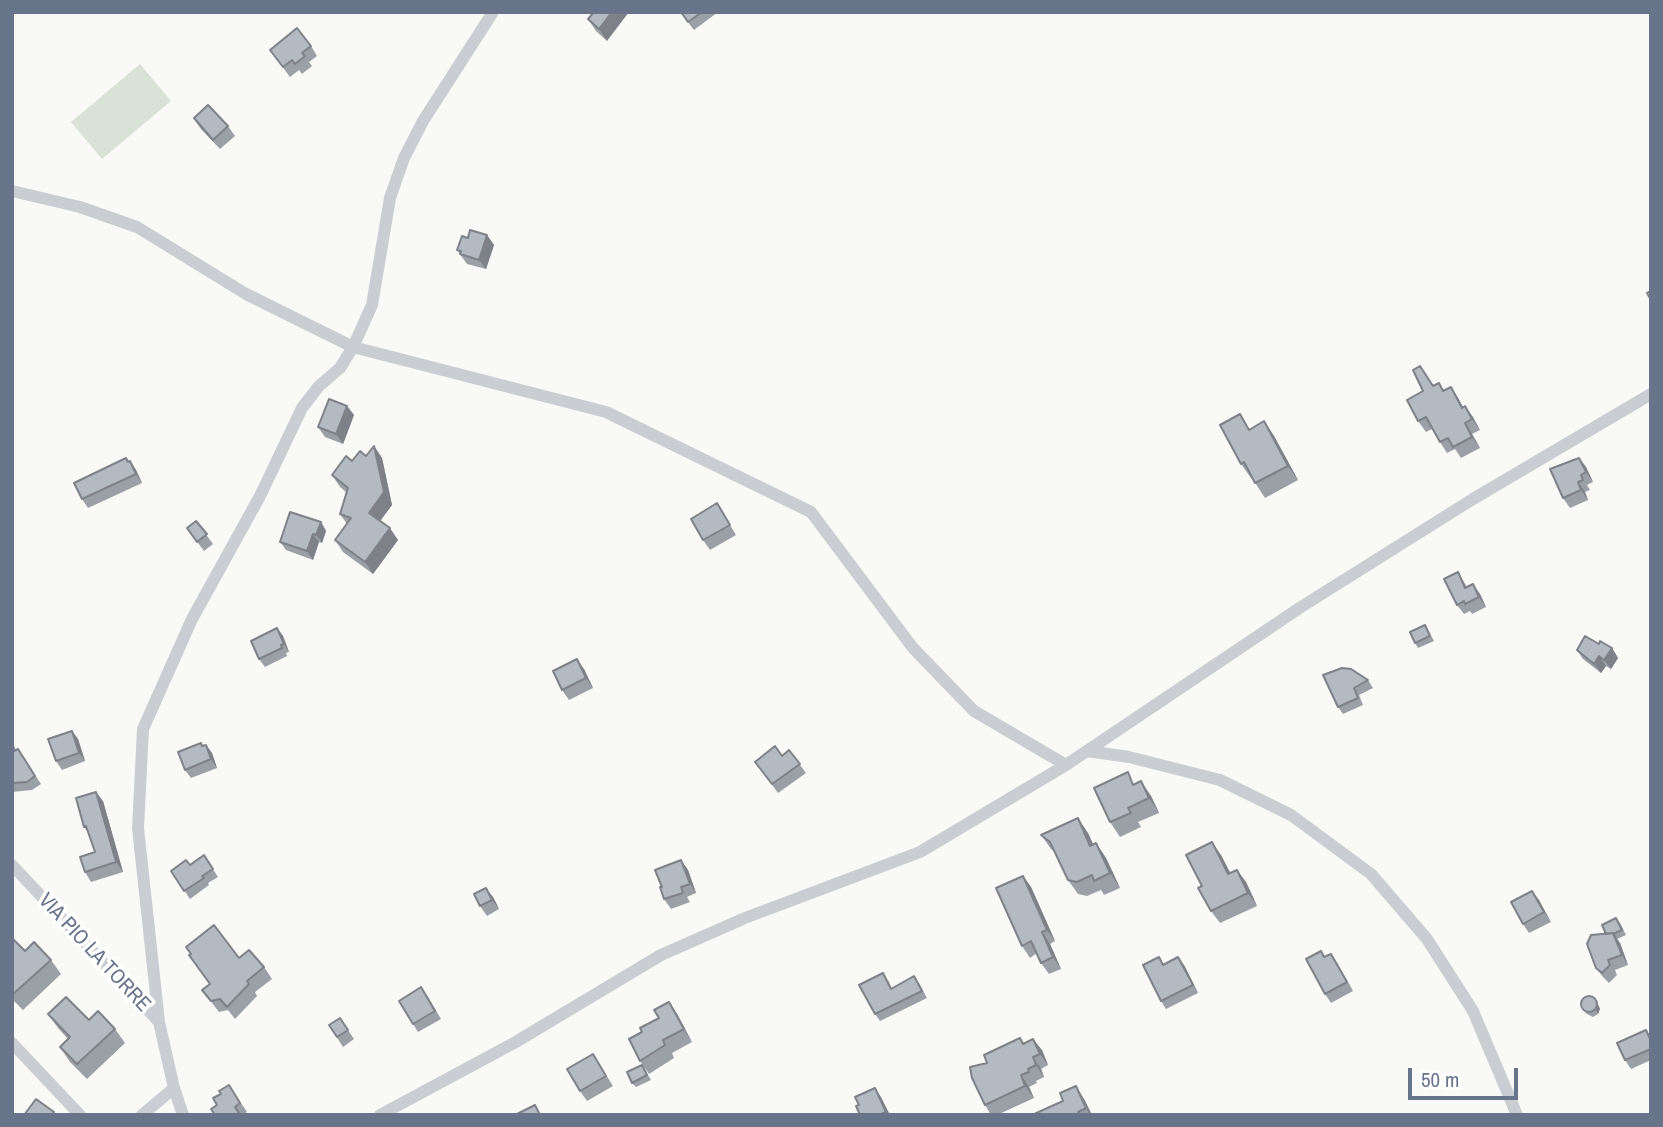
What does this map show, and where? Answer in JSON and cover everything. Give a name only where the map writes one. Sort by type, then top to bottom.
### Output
[{"type":"street","points":[[159,1022],[138,828],[143,729],[192,619],[260,496],[302,408],[319,386],[340,369],[353,347],[372,305],[390,198],[404,158],[423,121],[494,12]]},
{"type":"street","points":[[12,191],[80,208],[137,228],[246,294],[353,347],[606,412],[811,512],[913,648],[974,711],[1066,765]]},
{"type":"street","points":[[380,1115],[514,1043],[661,955],[745,918],[920,852],[1066,765],[1312,600],[1473,499],[1651,394]]},
{"type":"street","points":[[1087,751],[1129,757],[1220,780],[1291,815],[1371,874],[1427,939],[1473,1011],[1517,1115]]},
{"type":"street","name":"VIA PIO LA TORRE","points":[[12,865],[159,1022],[183,1115]]},
{"type":"street","points":[[12,1042],[80,1115]]},
{"type":"street","points":[[142,1115],[174,1088]]},
{"type":"shaded area","points":[[140,64],[171,101],[102,159],[71,122]]},
{"type":"building","points":[[594,12],[612,12],[599,29],[588,19]]},
{"type":"building","points":[[681,12],[702,12],[688,22]]},
{"type":"building","points":[[297,28],[311,46],[302,53],[305,56],[295,64],[292,60],[283,67],[270,50]]},
{"type":"building","points":[[208,105],[228,126],[213,140],[194,118]]},
{"type":"building","points":[[470,230],[487,235],[479,260],[460,254],[461,251],[457,250],[462,236],[468,238]]},
{"type":"building","points":[[1420,366],[1433,386],[1439,383],[1443,391],[1451,387],[1462,408],[1465,406],[1472,419],[1465,423],[1472,437],[1453,447],[1448,438],[1440,442],[1426,417],[1418,421],[1407,400],[1423,391],[1413,370]]},
{"type":"building","points":[[329,399],[347,406],[336,434],[318,427]]},
{"type":"building","points":[[1240,414],[1249,430],[1264,421],[1288,466],[1255,483],[1244,462],[1241,464],[1220,425]]},
{"type":"building","points":[[374,446],[384,492],[369,513],[390,528],[365,562],[335,540],[351,518],[340,514],[348,488],[332,475],[346,456],[352,461],[360,451],[366,456]]},
{"type":"building","points":[[126,458],[136,474],[82,499],[74,483]]},
{"type":"building","points":[[1579,458],[1586,472],[1581,475],[1583,480],[1578,482],[1581,490],[1563,498],[1550,469]]},
{"type":"building","points":[[717,503],[730,525],[703,540],[691,519]]},
{"type":"building","points":[[290,512],[321,522],[307,551],[280,542]]},
{"type":"building","points":[[196,521],[207,534],[197,542],[187,528]]},
{"type":"building","points":[[1458,572],[1465,588],[1473,584],[1479,597],[1457,605],[1444,579]]},
{"type":"building","points":[[1425,625],[1430,636],[1415,643],[1410,632]]},
{"type":"building","points":[[277,628],[284,644],[281,645],[282,648],[259,659],[251,641]]},
{"type":"building","points":[[1585,636],[1612,648],[1604,660],[1599,656],[1594,664],[1577,650]]},
{"type":"building","points":[[577,659],[586,678],[562,690],[553,671]]},
{"type":"building","points":[[1342,668],[1351,669],[1368,680],[1354,688],[1358,698],[1338,707],[1323,675]]},
{"type":"building","points":[[72,731],[79,753],[56,761],[48,739]]},
{"type":"building","points":[[201,743],[202,746],[206,745],[211,759],[185,770],[178,752]]},
{"type":"building","points":[[12,746],[14,751],[18,749],[35,776],[27,782],[12,783]]},
{"type":"building","points":[[775,746],[782,756],[789,750],[800,764],[772,784],[755,762]]},
{"type":"building","points":[[1128,772],[1133,785],[1141,781],[1149,798],[1128,808],[1131,813],[1110,822],[1094,788]]},
{"type":"building","points":[[96,792],[116,862],[85,872],[80,857],[95,852],[76,798]]},
{"type":"building","points":[[1078,818],[1090,846],[1096,843],[1110,873],[1094,881],[1092,875],[1077,882],[1068,880],[1050,842],[1041,835]]},
{"type":"building","points":[[1212,842],[1228,874],[1237,870],[1248,893],[1211,911],[1198,888],[1202,886],[1186,855]]},
{"type":"building","points":[[204,855],[213,869],[184,891],[171,871],[186,860],[190,865]]},
{"type":"building","points":[[681,860],[690,884],[681,887],[683,893],[664,899],[655,870]]},
{"type":"building","points":[[1023,876],[1047,930],[1042,932],[1053,957],[1041,963],[1031,941],[1022,946],[996,888]]},
{"type":"building","points":[[486,888],[492,900],[480,906],[474,894]]},
{"type":"building","points":[[1532,891],[1544,912],[1523,924],[1511,902]]},
{"type":"building","points":[[1616,918],[1622,930],[1606,934],[1602,925]]},
{"type":"building","points":[[214,925],[239,958],[249,950],[264,967],[247,981],[249,984],[227,1007],[220,999],[211,1001],[202,990],[210,984],[186,947]]},
{"type":"building","points":[[1613,933],[1622,955],[1608,960],[1610,965],[1602,973],[1596,968],[1587,944],[1591,935]]},
{"type":"building","points":[[12,938],[25,951],[34,942],[51,960],[12,995]]},
{"type":"building","points":[[1321,951],[1324,957],[1331,954],[1347,982],[1325,994],[1306,959]]},
{"type":"building","points":[[1159,957],[1163,965],[1178,957],[1193,985],[1161,1001],[1143,965]]},
{"type":"building","points":[[883,973],[891,989],[914,976],[922,991],[875,1014],[859,985]]},
{"type":"building","points":[[421,987],[435,1011],[413,1024],[399,1001]]},
{"type":"building","points":[[1589,996],[1597,1004],[1589,1012],[1581,1004]]},
{"type":"building","points":[[66,997],[89,1020],[98,1011],[115,1029],[77,1064],[60,1047],[70,1037],[48,1014]]},
{"type":"building","points":[[669,1002],[684,1029],[663,1040],[665,1045],[640,1061],[629,1039],[642,1032],[640,1028],[659,1018],[654,1010]]},
{"type":"building","points":[[340,1018],[348,1030],[337,1037],[329,1025]]},
{"type":"building","points":[[1646,1030],[1651,1049],[1625,1060],[1617,1043]]},
{"type":"building","points":[[1020,1038],[1023,1044],[1033,1039],[1040,1054],[1033,1057],[1036,1065],[1021,1075],[1025,1086],[985,1105],[972,1078],[970,1067],[987,1063],[984,1055]]},
{"type":"building","points":[[593,1054],[606,1076],[580,1091],[567,1069]]},
{"type":"building","points":[[642,1065],[647,1075],[632,1083],[627,1072]]},
{"type":"building","points":[[229,1085],[240,1103],[235,1107],[240,1115],[215,1115],[211,1109],[217,1105],[213,1098]]},
{"type":"building","points":[[1076,1086],[1086,1108],[1078,1112],[1080,1115],[1032,1115],[1063,1101],[1060,1093]]},
{"type":"building","points":[[875,1088],[886,1112],[879,1115],[860,1115],[855,1097]]},
{"type":"building","points":[[36,1099],[54,1112],[52,1115],[24,1115]]},
{"type":"building","points":[[535,1105],[540,1115],[515,1115]]}]
